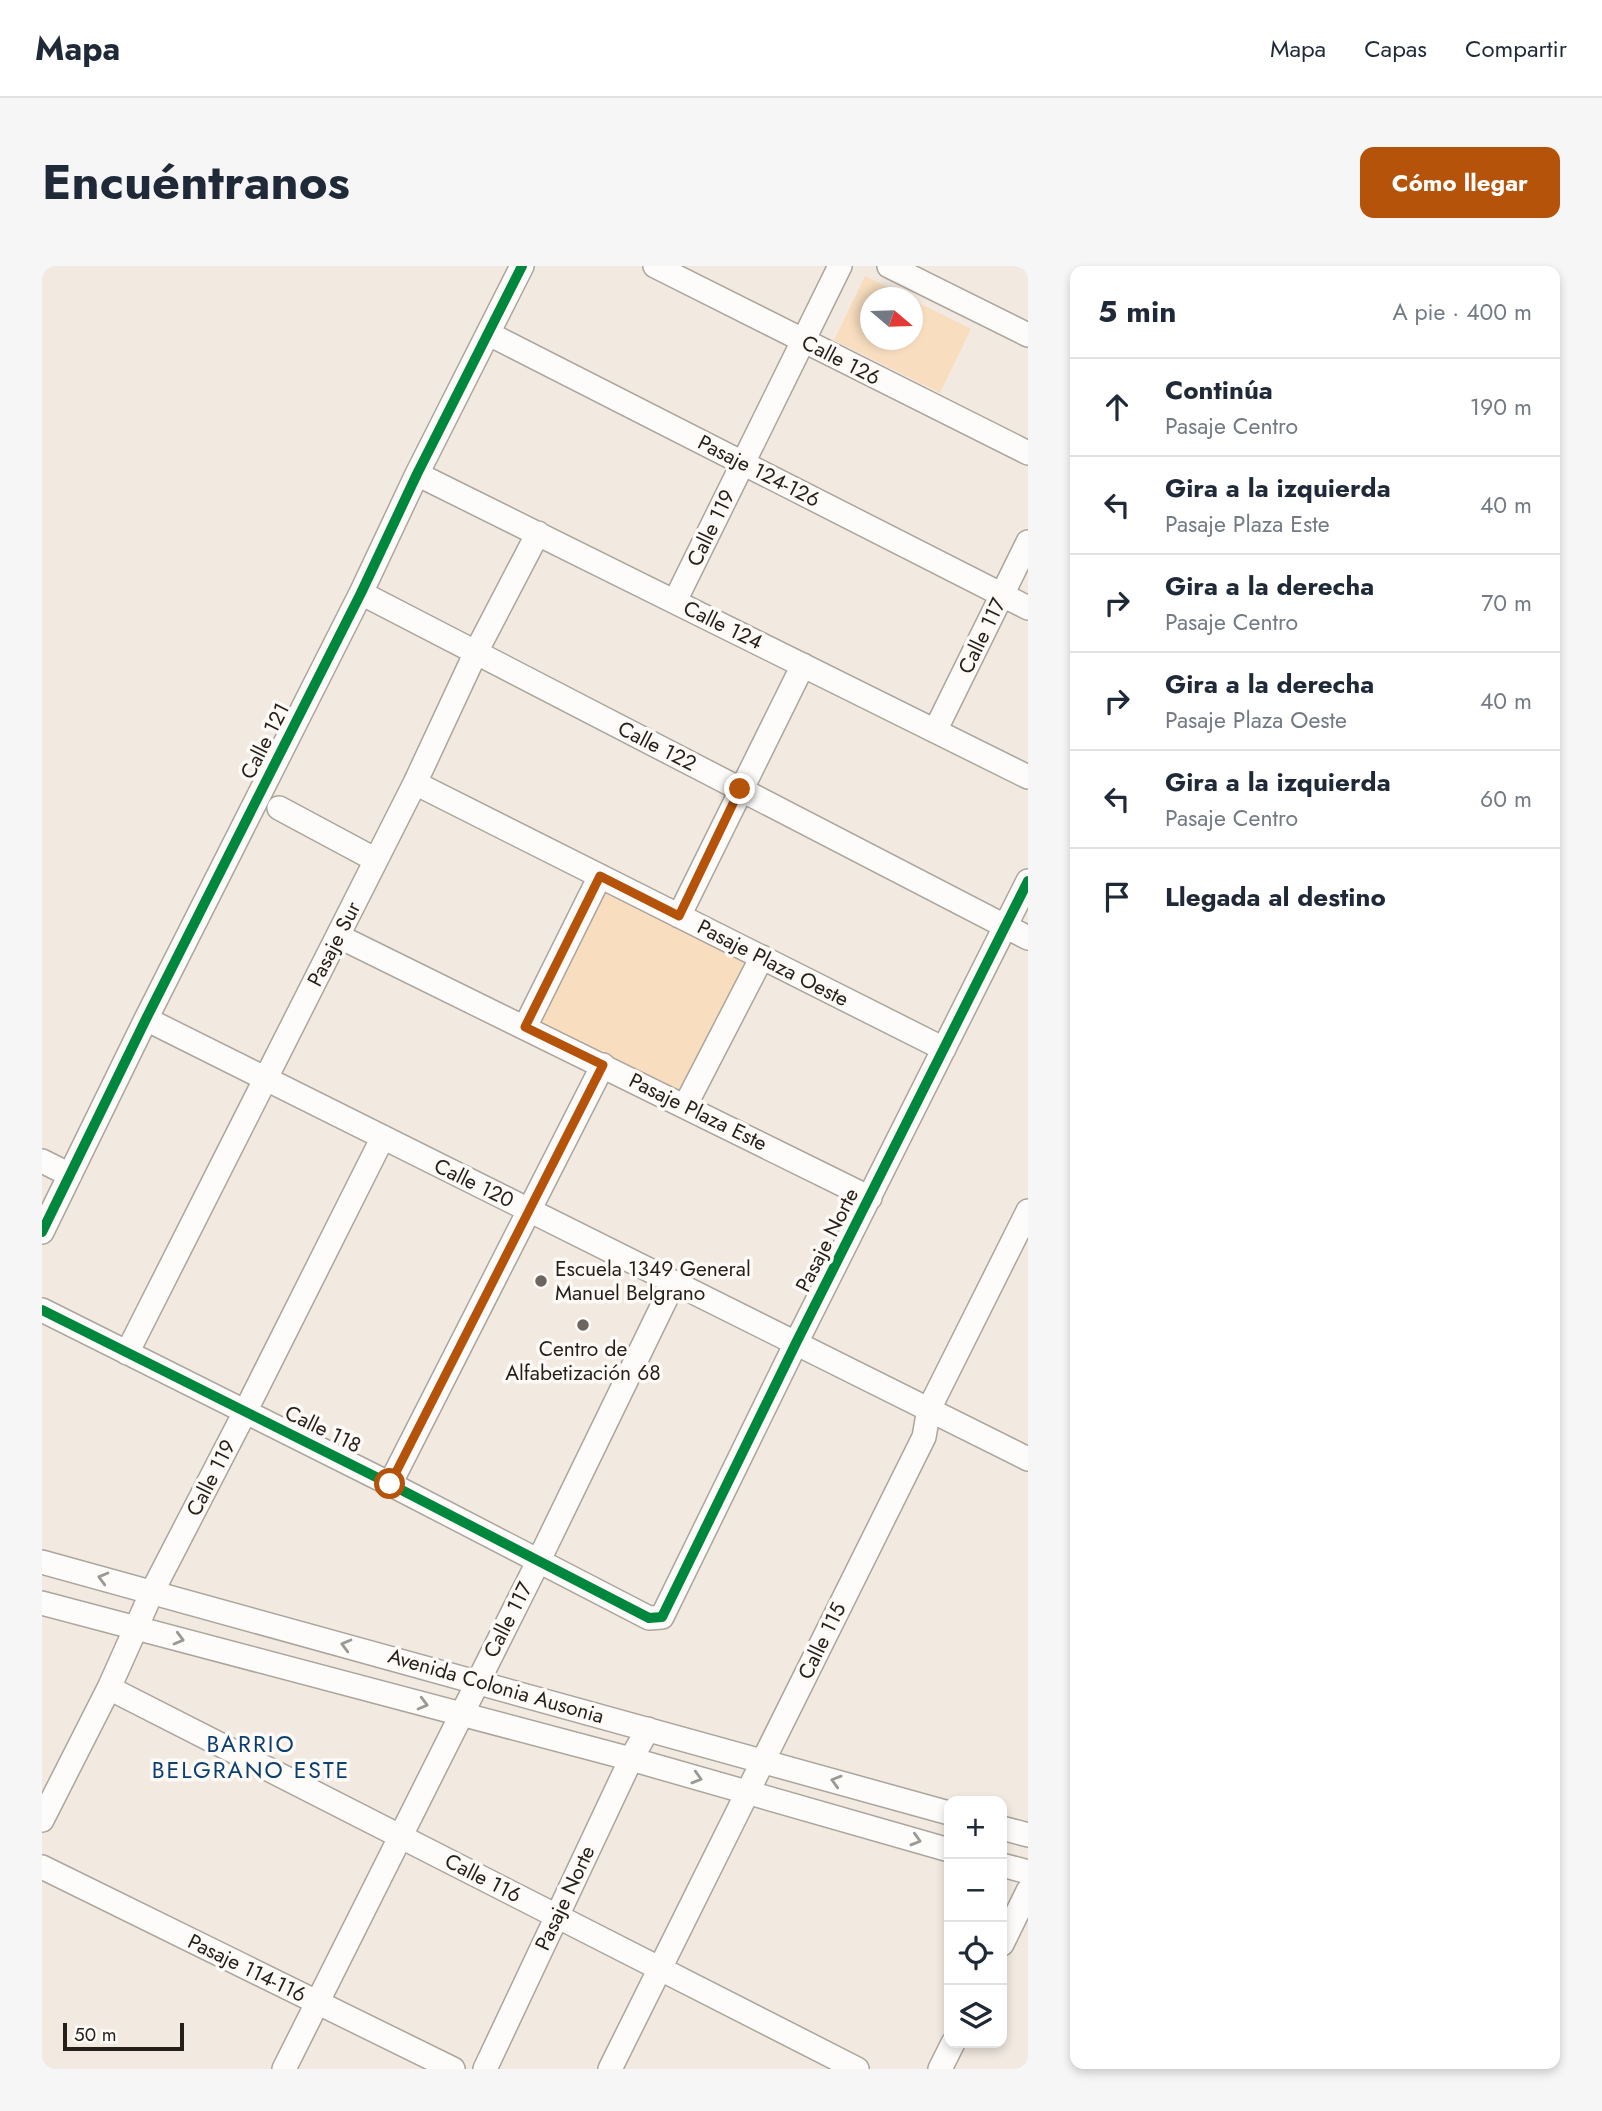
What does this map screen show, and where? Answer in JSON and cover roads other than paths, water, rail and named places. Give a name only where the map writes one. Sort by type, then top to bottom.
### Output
[{"type":"street","name":"Calle 121","points":[[42,1232],[522,266]]},
{"type":"street","name":"Calle 126","points":[[655,266],[1028,453]]},
{"type":"street","name":"Calle 119","points":[[675,601],[840,266]]},
{"type":"street","points":[[889,266],[1028,335]]},
{"type":"street","name":"Pasaje 124-126","points":[[489,334],[1028,608]]},
{"type":"street","name":"Calle 124","points":[[417,474],[1028,777]]},
{"type":"street","name":"Pasaje Sur","points":[[127,1353],[415,783],[476,652],[538,533]]},
{"type":"street","name":"Calle 117","points":[[935,730],[1028,542]]},
{"type":"street","name":"Calle 122","points":[[360,593],[1028,938]]},
{"type":"street","points":[[679,916],[803,665]]},
{"type":"street","name":"Pasaje Plaza Oeste","points":[[415,783],[944,1049]]},
{"type":"street","points":[[279,808],[376,860]]},
{"type":"street","points":[[525,1027],[600,876]]},
{"type":"street","name":"Pasaje Norte","points":[[662,1616],[1028,881]]},
{"type":"street","name":"Pasaje Plaza Este","points":[[338,936],[870,1198]]},
{"type":"street","points":[[685,1106],[762,957]]},
{"type":"street","name":"Calle 120","points":[[146,1019],[1028,1459]]},
{"type":"street","points":[[390,1484],[603,1065]]},
{"type":"street","name":"Calle 119","points":[[42,1820],[109,1688],[152,1592],[383,1138]]},
{"type":"street","points":[[42,1161],[71,1175]]},
{"type":"street","name":"Calle 115","points":[[610,2069],[924,1437],[929,1409],[1028,1211]]},
{"type":"street","name":"Calle 117","points":[[284,2069],[539,1560],[674,1282]]},
{"type":"street","name":"Calle 118","points":[[42,1310],[390,1484],[649,1618],[662,1616]]},
{"type":"street","name":"Avenida Colonia Ausonia","points":[[42,1562],[944,1812]]},
{"type":"street","name":"Avenida Colonia Ausonia","points":[[42,1603],[631,1759],[944,1849]]},
{"type":"street","name":"Calle 116","points":[[109,1688],[857,2069]]},
{"type":"street","name":"Pasaje Norte","points":[[485,2069],[631,1759],[648,1729]]},
{"type":"street","points":[[1007,1829],[1028,1835]]},
{"type":"street","points":[[1007,1866],[1028,1872]]},
{"type":"street","name":"Pasaje 114-116","points":[[42,1867],[453,2069]]},
{"type":"street","points":[[1007,1934],[1028,1891]]},
{"type":"street","points":[[940,2069],[950,2048]]},
{"type":"place","name":"Escuela 1349 General Manuel Belgrano","points":[[541,1281]]},
{"type":"place","name":"Centro de Alfabetización 68","points":[[583,1325]]},
{"type":"district","name":"BARRIO BELGRANO ESTE","points":[[251,1757]]}]
